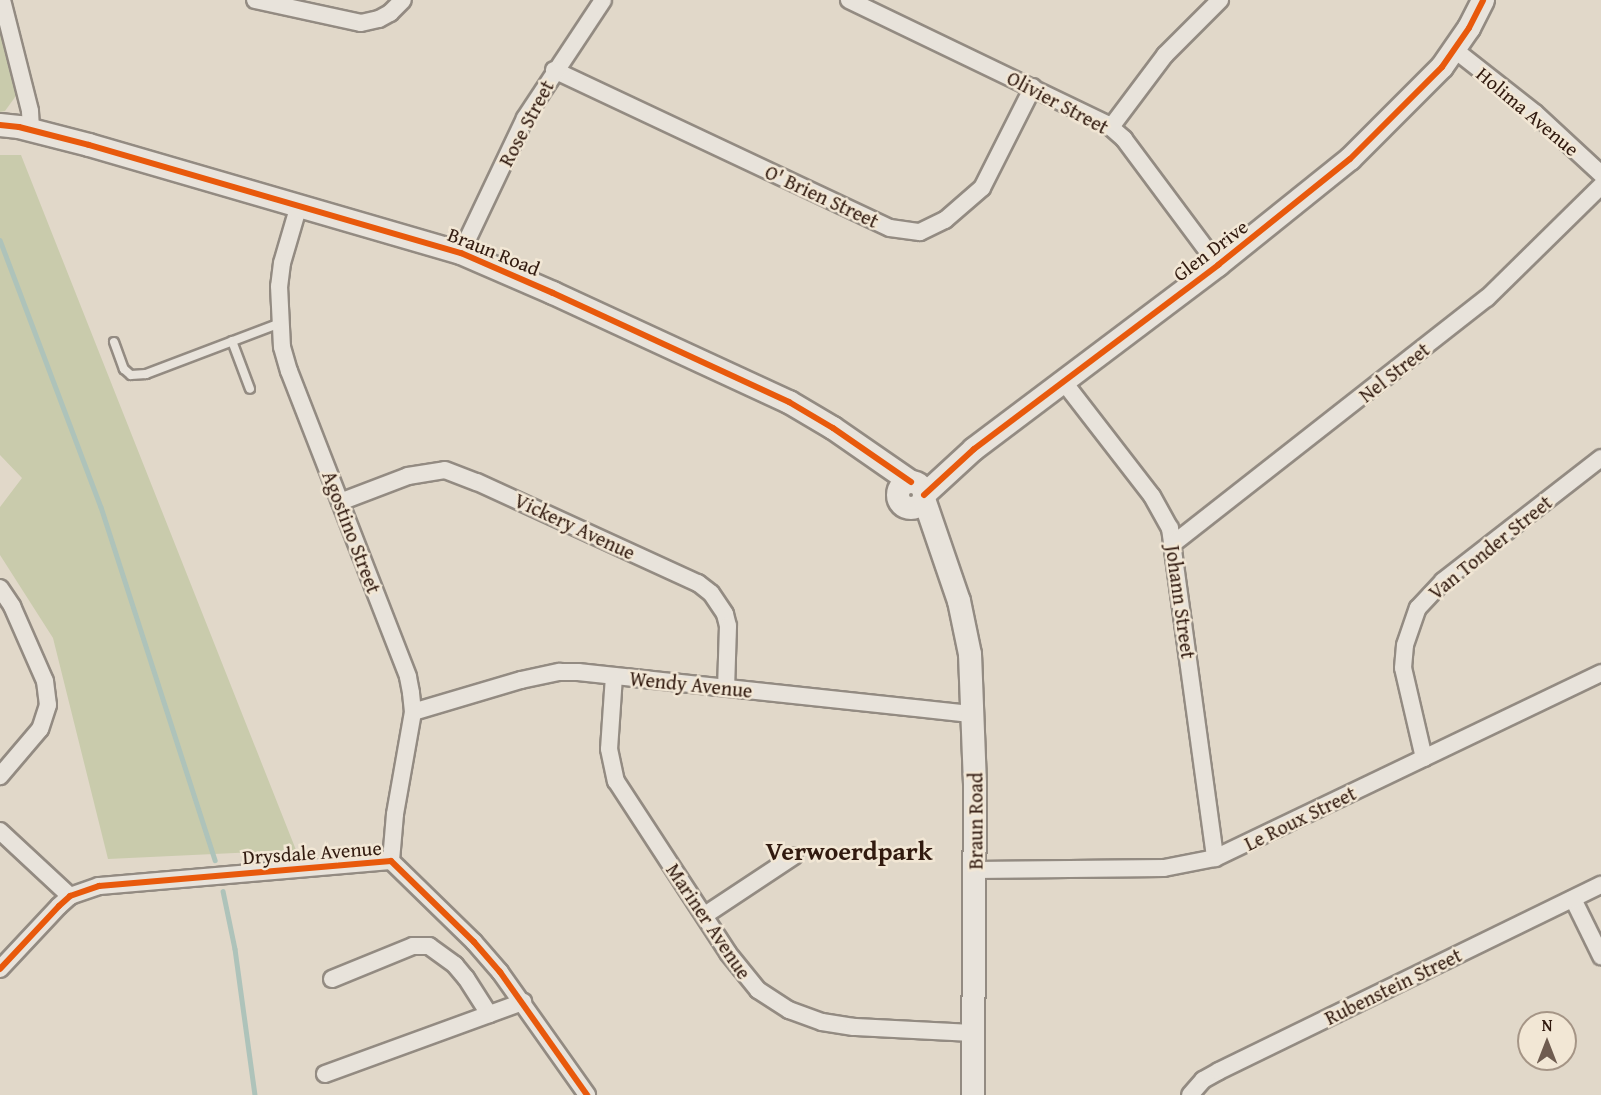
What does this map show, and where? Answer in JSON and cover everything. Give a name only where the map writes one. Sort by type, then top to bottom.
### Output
[{"type":"street","points":[[2,0],[30,111],[31,130]]},
{"type":"street","points":[[255,0],[361,23],[380,19],[403,0]]},
{"type":"street","name":"Rose Street","points":[[461,253],[525,117],[603,0]]},
{"type":"street","name":"Olivier Street","points":[[849,0],[1112,127],[1218,265]]},
{"type":"street","name":"Glen Drive","points":[[913,493],[1218,265],[1350,159],[1431,80],[1455,50],[1483,0]]},
{"type":"street","points":[[1112,127],[1160,60],[1215,2]]},
{"type":"street","name":"Holima Avenue","points":[[1455,50],[1535,112],[1601,174]]},
{"type":"street","name":"O' Brien Street","points":[[555,70],[890,228],[920,232],[945,220],[982,188],[1033,87]]},
{"type":"street","name":"Braun Road","points":[[0,125],[31,130],[461,253],[553,292],[789,402],[825,423],[913,493],[940,552],[965,626],[973,714],[975,870],[973,1095]]},
{"type":"street","name":"Braun Road","points":[[0,136],[19,135],[31,130]]},
{"type":"street","name":"Nel Street","points":[[1174,543],[1487,298],[1601,186]]},
{"type":"street","name":"Agostino Street","points":[[299,205],[282,263],[279,286],[280,323],[288,371],[408,677],[413,712],[395,814],[391,861]]},
{"type":"street","name":"Johann Street","points":[[1063,381],[1152,496],[1163,513],[1174,543],[1215,858]]},
{"type":"street","name":"Van Tonder Street","points":[[1424,758],[1403,668],[1405,645],[1418,608],[1443,581],[1601,458]]},
{"type":"street","name":"Vickery Avenue","points":[[340,502],[408,476],[435,470],[451,471],[698,583],[711,592],[726,614],[728,626],[726,688]]},
{"type":"street","points":[[0,588],[12,606],[45,681],[48,705],[40,729],[0,776]]},
{"type":"street","name":"Wendy Avenue","points":[[413,712],[520,680],[560,672],[973,714]]},
{"type":"street","name":"Le Roux Street","points":[[975,870],[1164,868],[1215,858],[1601,673]]},
{"type":"street","name":"Mariner Avenue","points":[[614,676],[609,749],[616,781],[748,980],[767,998],[789,1010],[822,1022],[846,1026],[974,1033]]},
{"type":"street","points":[[0,831],[70,896]]},
{"type":"street","points":[[705,915],[794,856]]},
{"type":"street","name":"Drysdale Avenue","points":[[0,969],[70,896],[99,886],[391,861],[474,942],[523,1002],[587,1095]]},
{"type":"street","name":"Rubenstein Street","points":[[1190,1095],[1203,1080],[1219,1071],[1601,885]]},
{"type":"street","points":[[1573,899],[1601,956]]},
{"type":"street","points":[[332,980],[413,946],[429,946],[455,965],[489,1014]]},
{"type":"street","points":[[324,1074],[523,1002]]},
{"type":"lane","points":[[114,342],[124,369],[131,375],[146,374],[280,323]]},
{"type":"lane","points":[[232,341],[250,389]]},
{"type":"green space","points":[[0,25],[18,93],[5,111],[0,112]]},
{"type":"green space","points":[[0,155],[21,155],[296,850],[108,859],[53,638],[0,555],[0,507],[22,478],[0,455]]},
{"type":"waterway","points":[[0,240],[101,507],[215,860]]},
{"type":"waterway","points":[[223,891],[235,949],[255,1095]]},
{"type":"cycle path","points":[[924,495],[974,449],[1218,265],[1350,159],[1442,67],[1469,28],[1483,0]]},
{"type":"cycle path","points":[[0,125],[19,127],[89,145],[461,253],[789,402],[833,428],[911,482]]},
{"type":"cycle path","points":[[0,969],[70,896],[99,886],[391,861],[474,942],[500,972],[587,1095]]},
{"type":"district","name":"Verwoerdpark","points":[[849,851]]}]
